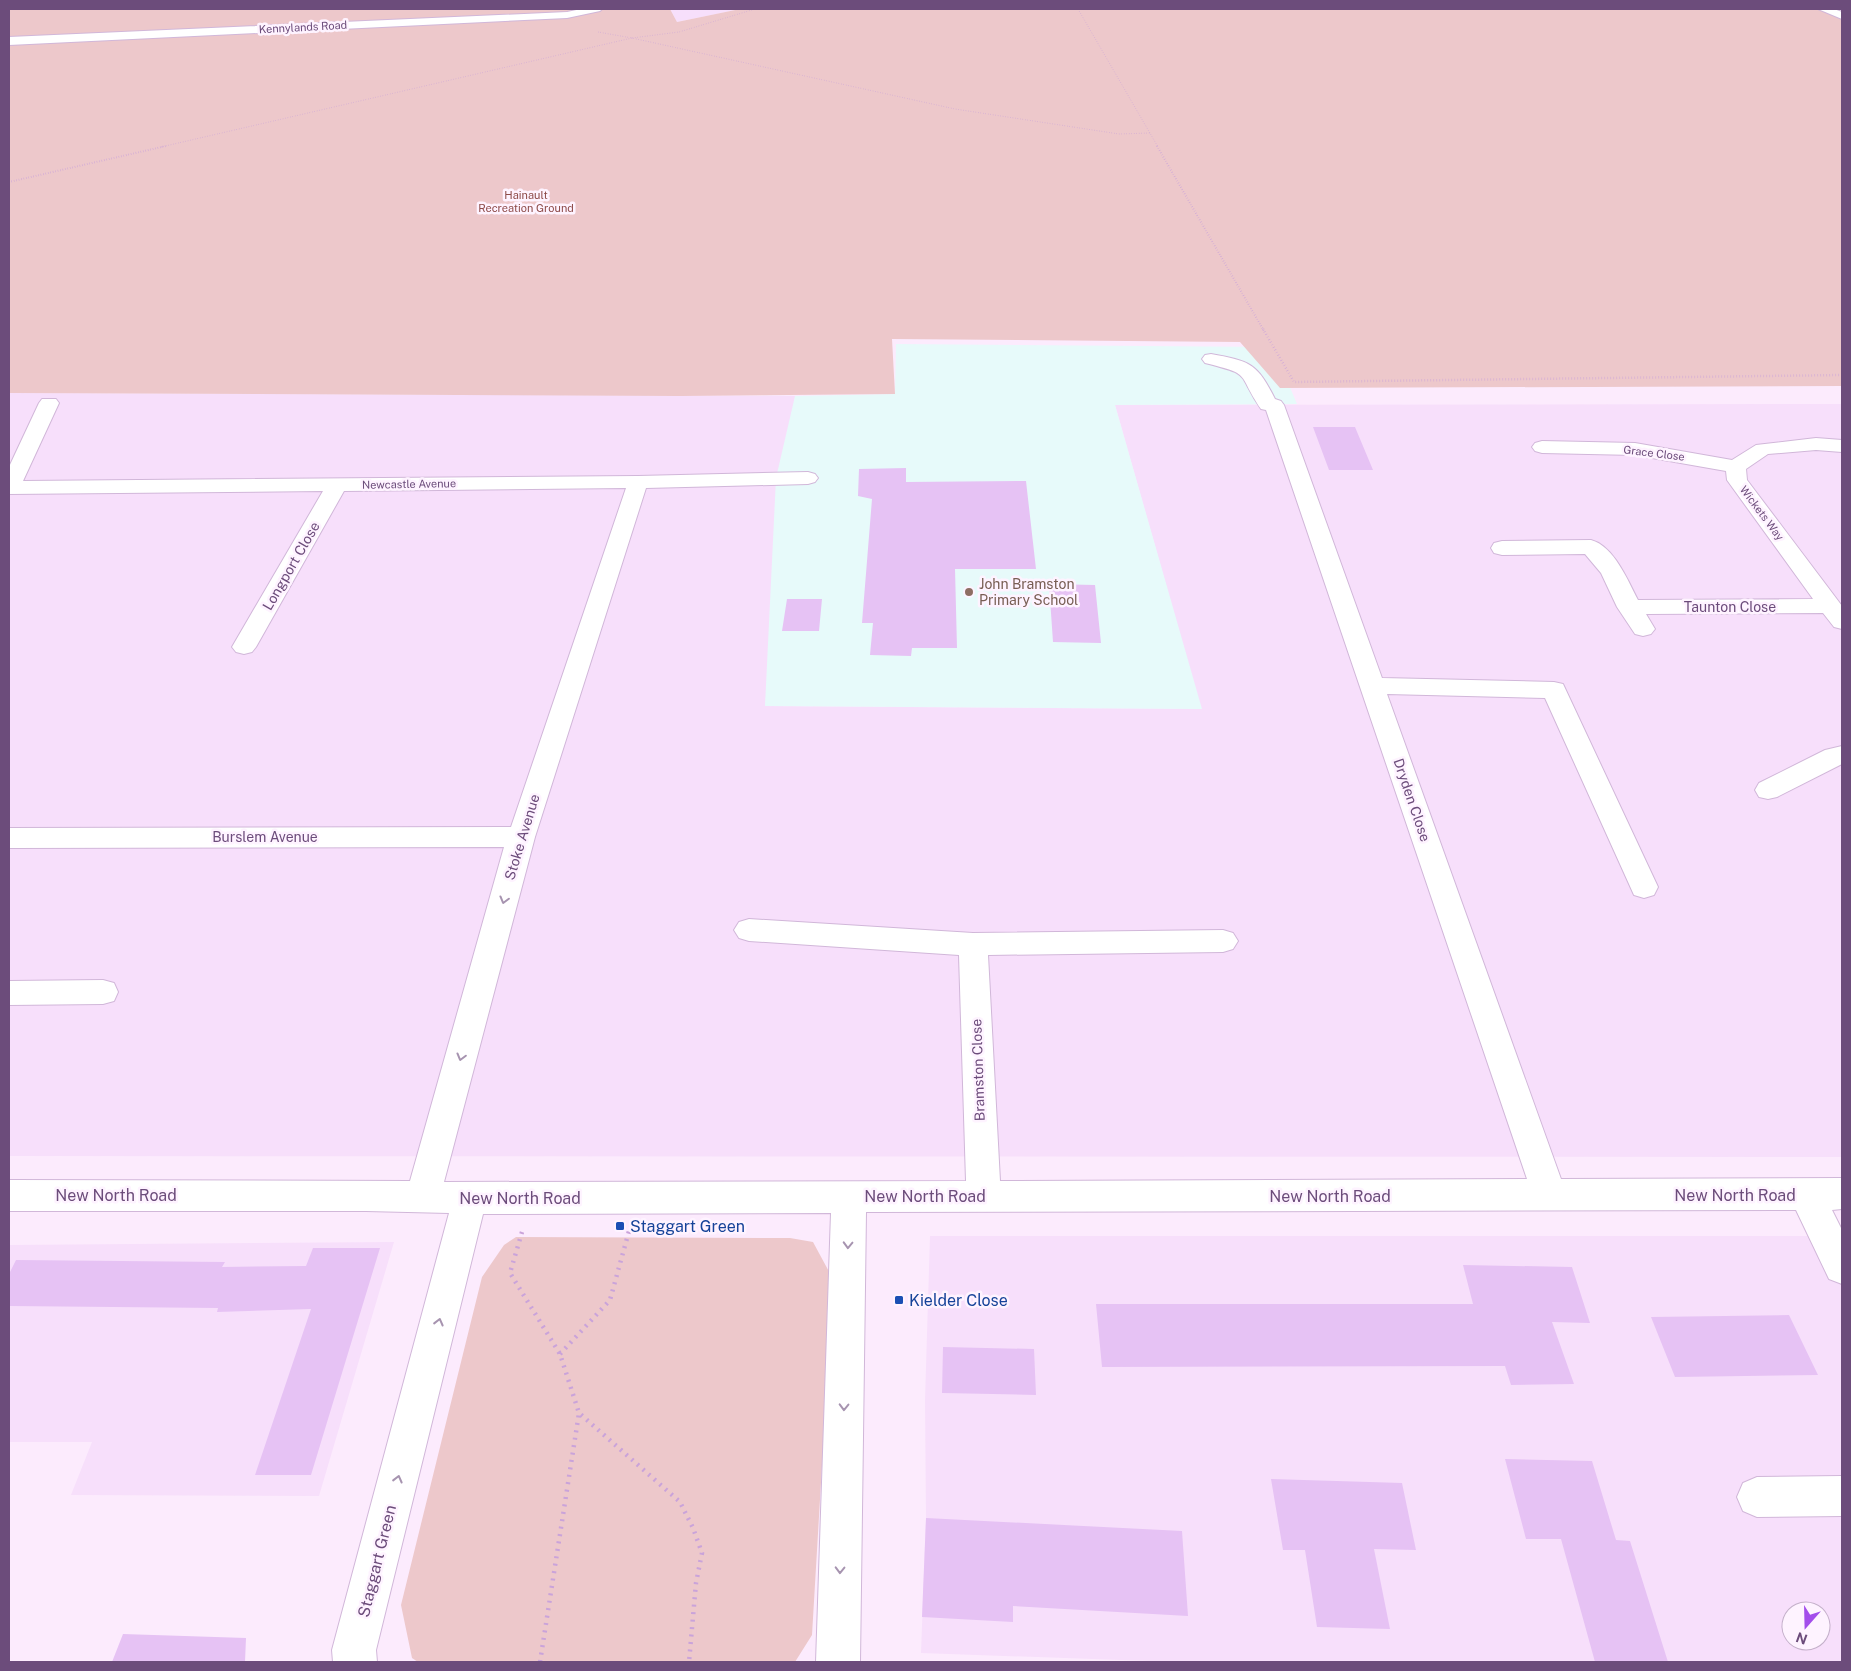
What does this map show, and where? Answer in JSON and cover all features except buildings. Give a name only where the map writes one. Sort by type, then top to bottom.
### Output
[{"type":"street","name":"Kennylands Road","points":[[9,41],[567,15],[596,9]]},
{"type":"street","points":[[1824,9],[1842,16]]},
{"type":"street","name":"Dryden Close","points":[[1211,359],[1236,363],[1252,372],[1268,404],[1274,405],[1550,1196]]},
{"type":"street","points":[[9,487],[49,403]]},
{"type":"street","name":"Wickets Way","points":[[1837,614],[1737,480],[1736,467],[1763,449],[1816,444],[1842,446]]},
{"type":"street","name":"Grace Close","points":[[1542,447],[1635,449],[1736,467]]},
{"type":"street","name":"Newcastle Avenue","points":[[9,487],[638,482],[808,478]]},
{"type":"street","name":"Stoke Avenue","points":[[424,1197],[521,836],[638,482]]},
{"type":"street","name":"Longport Close","points":[[244,647],[337,485]]},
{"type":"street","points":[[1502,548],[1591,547],[1597,551],[1643,629]]},
{"type":"street","name":"Taunton Close","points":[[1630,607],[1837,614]]},
{"type":"street","points":[[1372,686],[1554,690],[1644,887]]},
{"type":"street","points":[[1768,790],[1834,756],[1842,756]]},
{"type":"street","name":"Burslem Avenue","points":[[9,838],[521,836]]},
{"type":"street","points":[[749,930],[973,944],[1223,942]]},
{"type":"street","name":"Bramston Close","points":[[973,944],[984,1197]]},
{"type":"street","points":[[9,993],[103,992]]},
{"type":"street","points":[[1806,1194],[1842,1267]]},
{"type":"street","name":"New North Road","points":[[9,1195],[366,1195],[532,1198],[1842,1194]]},
{"type":"street","points":[[838,1662],[849,1196]]},
{"type":"street","name":"Staggart Green","points":[[355,1662],[354,1650],[470,1198]]},
{"type":"street","points":[[1757,1498],[1842,1496]]},
{"type":"path","points":[[1078,9],[1294,382],[1842,375]]},
{"type":"path","points":[[9,182],[632,38],[956,109],[1119,134],[1150,133]]},
{"type":"path","points":[[560,1354],[610,1300],[639,1197]]},
{"type":"path","points":[[532,1198],[510,1272],[560,1354],[579,1413],[540,1662]]},
{"type":"path","points":[[579,1413],[680,1502],[693,1528],[702,1553],[696,1583],[689,1662]]},
{"type":"shaded area","points":[[670,9],[740,9],[677,22]]},
{"type":"shaded area","name":"John Bramston Primary School","points":[[896,344],[1273,347],[1297,404],[1115,405],[1202,709],[765,706],[776,478],[795,396],[895,394]]},
{"type":"shaded area","points":[[9,393],[795,396],[765,706],[1201,709],[1115,405],[1842,404],[1842,1157],[9,1156]]},
{"type":"shaded area","points":[[930,1236],[1842,1236],[1842,1662],[1177,1662],[921,1653],[926,1518],[925,1400]]},
{"type":"shaded area","points":[[394,1242],[319,1496],[71,1495],[92,1442],[9,1442],[9,1245]]},
{"type":"green space","name":"Hainault Recreation Ground","points":[[9,9],[670,9],[677,22],[740,9],[1819,9],[1842,18],[1842,386],[1280,388],[1240,342],[892,339],[895,394],[680,396],[9,393]]},
{"type":"green space","points":[[516,1237],[790,1238],[813,1242],[833,1279],[812,1635],[795,1662],[418,1662],[412,1658],[401,1605],[482,1277],[504,1245]]},
{"type":"place","name":"John Bramston Primary School","points":[[969,592]]},
{"type":"place","name":"Staggart Green","points":[[620,1226]]},
{"type":"place","name":"Kielder Close","points":[[899,1300]]}]
